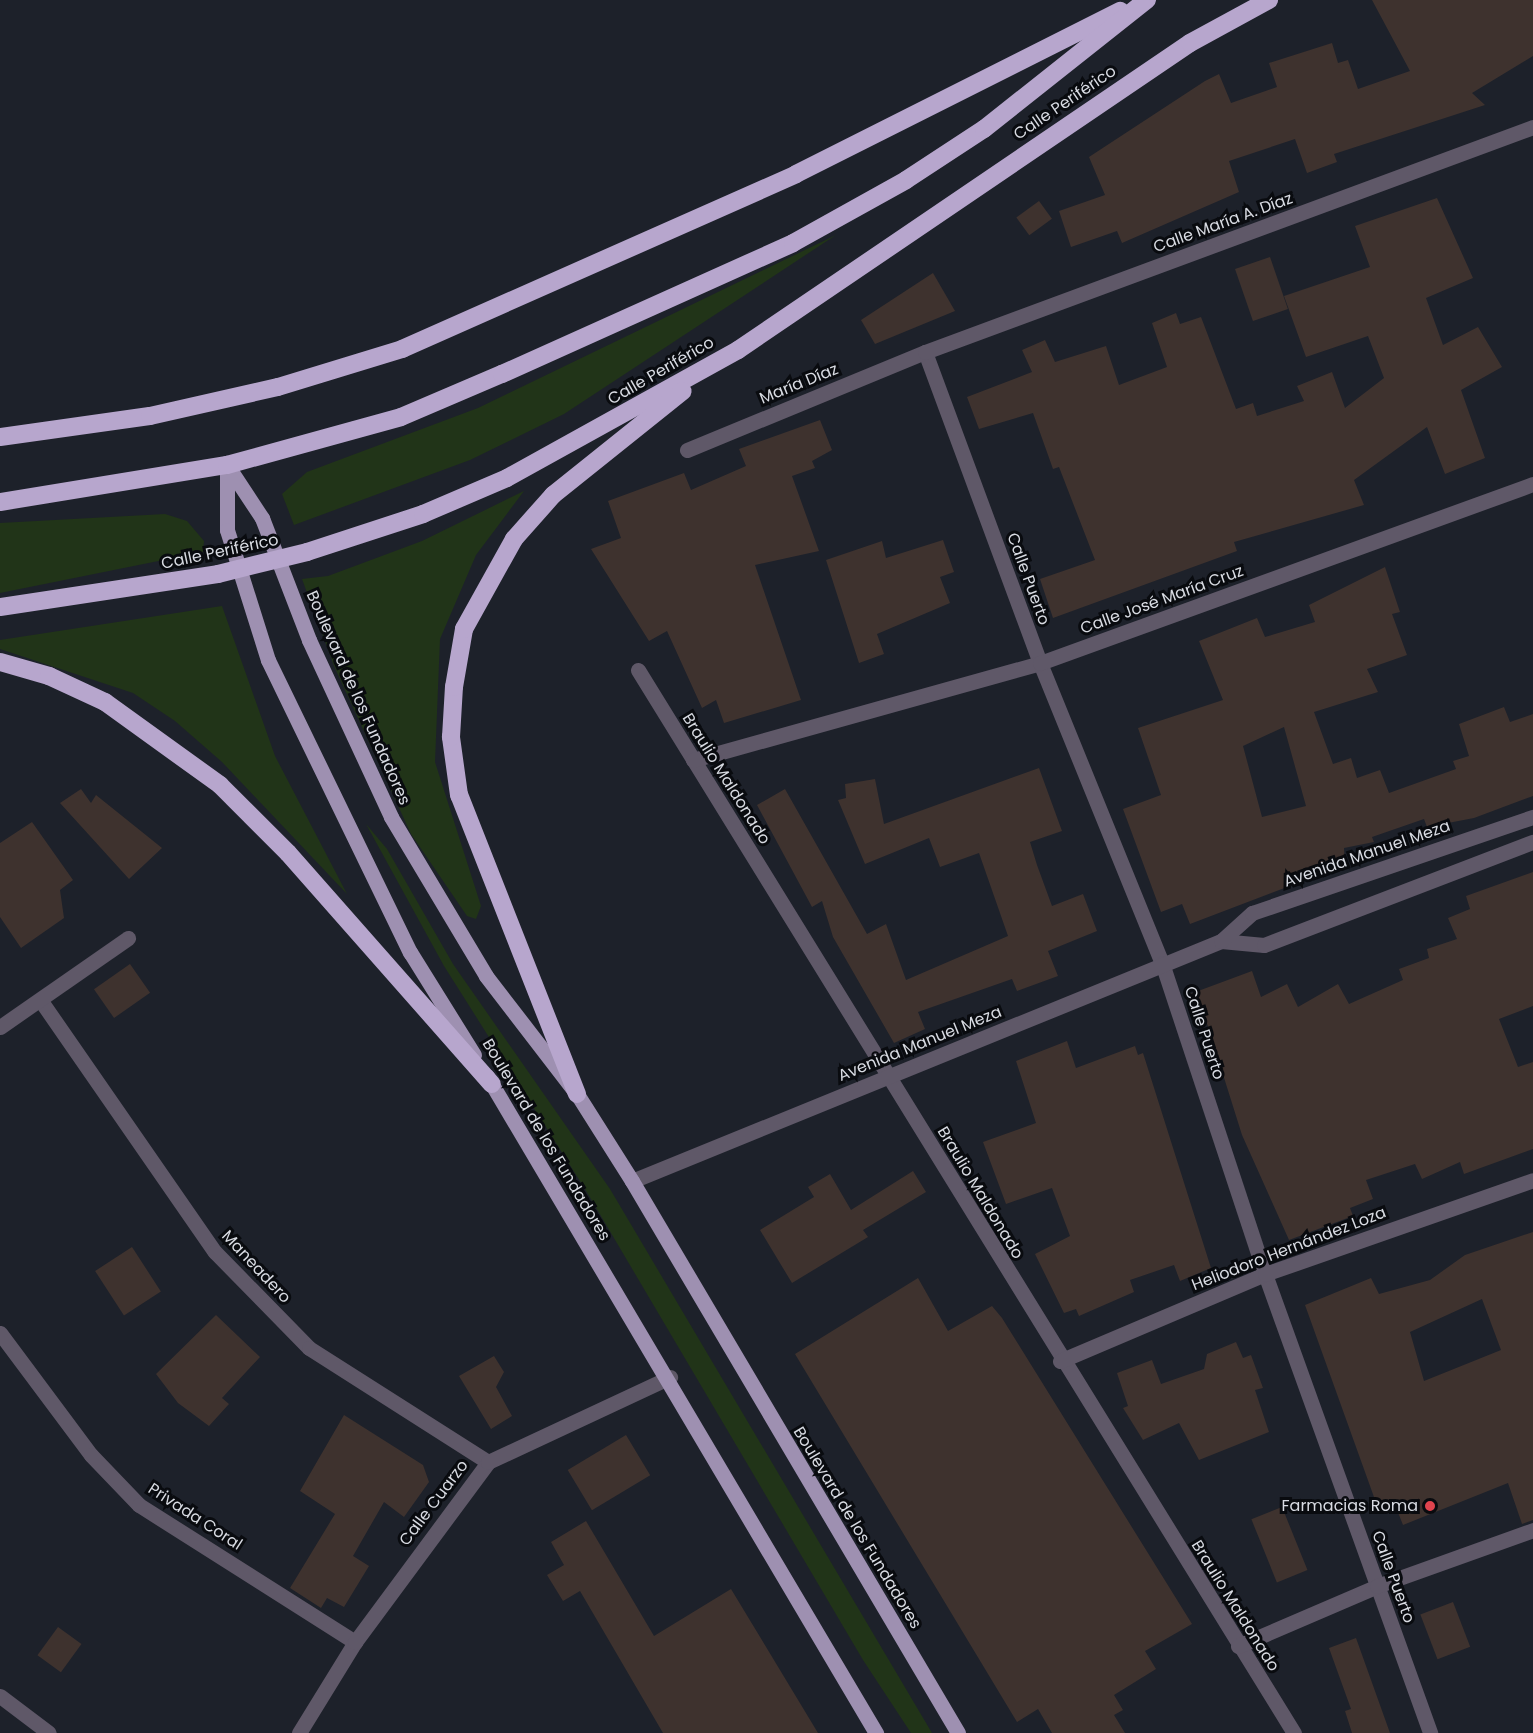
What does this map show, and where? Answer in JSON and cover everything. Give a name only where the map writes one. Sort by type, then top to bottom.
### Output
[{"type":"highway","points":[[0,437],[150,416],[278,387],[402,349],[796,174],[1145,0]]},
{"type":"highway","points":[[0,502],[226,465],[401,417],[793,243],[984,129],[1145,0]]},
{"type":"highway","name":"Calle Periférico","points":[[0,607],[218,574],[307,552],[423,514],[507,478],[738,350],[1190,42],[1269,0]]},
{"type":"highway","points":[[577,1094],[459,795],[451,738],[464,629],[514,539],[553,495],[738,350]]},
{"type":"highway","points":[[0,662],[49,676],[105,702],[220,785],[288,852],[492,1084]]},
{"type":"main road","name":"Boulevard de los Fundadores","points":[[226,465],[227,530],[268,660],[410,952],[669,1377],[876,1733]]},
{"type":"main road","name":"Boulevard de los Fundadores","points":[[226,465],[262,518],[309,640],[391,817],[486,976],[577,1094],[632,1181],[958,1733]]},
{"type":"street","name":"Calle María A. Díaz","points":[[925,352],[1533,127]]},
{"type":"street","name":"María Díaz","points":[[687,450],[925,352]]},
{"type":"street","name":"Calle Puerto","points":[[925,352],[1040,663],[1162,963],[1265,1274],[1430,1733]]},
{"type":"street","name":"Calle José María Cruz","points":[[693,760],[1040,663],[1533,484]]},
{"type":"street","name":"Braulio Maldonado","points":[[638,670],[1060,1361],[1294,1733]]},
{"type":"street","name":"Avenida Manuel Meza","points":[[632,1181],[1162,963],[1221,941],[1252,913],[1533,817]]},
{"type":"street","name":"Avenida Manuel Meza","points":[[1221,941],[1264,945],[1533,842]]},
{"type":"street","points":[[0,1028],[128,938]]},
{"type":"street","name":"Maneadero","points":[[41,1001],[215,1252],[309,1348],[488,1462]]},
{"type":"street","name":"Heliodoro Hernández Loza","points":[[1060,1361],[1265,1274],[1533,1179]]},
{"type":"street","name":"Privada Coral","points":[[0,1333],[91,1455],[139,1505],[356,1642]]},
{"type":"street","name":"Calle Cuarzo","points":[[299,1733],[356,1642],[488,1462],[669,1377]]},
{"type":"street","points":[[1238,1646],[1377,1586],[1533,1530]]},
{"type":"street","points":[[0,1696],[49,1733]]},
{"type":"green space","points":[[836,235],[564,414],[470,460],[294,525],[282,494],[307,472],[478,408]]},
{"type":"green space","points":[[524,491],[476,555],[440,639],[435,762],[481,906],[476,919],[467,916],[411,834],[334,666],[302,579],[328,576],[422,541]]},
{"type":"green space","points":[[165,514],[187,521],[204,541],[203,552],[0,593],[0,523]]},
{"type":"green space","points":[[222,606],[275,756],[347,894],[222,762],[175,721],[133,693],[0,649],[0,640]]},
{"type":"green space","points":[[366,824],[387,849],[453,964],[610,1189],[932,1733],[911,1733],[863,1660],[585,1189],[444,966]]},
{"type":"building","points":[[1372,0],[1533,0],[1533,56],[1472,93],[1485,105],[1334,154],[1337,162],[1307,173],[1295,139],[1229,161],[1239,192],[1122,243],[1117,231],[1071,247],[1059,211],[1105,195],[1089,157],[1205,81],[1219,74],[1231,103],[1277,87],[1269,63],[1332,43],[1338,63],[1348,60],[1358,89],[1410,71]]},
{"type":"building","points":[[1437,198],[1473,278],[1426,298],[1443,345],[1478,327],[1502,367],[1461,390],[1485,458],[1445,474],[1427,427],[1354,480],[1364,505],[1234,542],[1237,551],[1053,618],[1040,579],[1095,560],[1059,467],[1053,469],[1033,413],[979,429],[967,397],[1032,372],[1022,350],[1045,340],[1055,362],[1106,346],[1119,385],[1167,367],[1152,323],[1176,313],[1180,324],[1201,317],[1236,409],[1253,403],[1257,416],[1304,401],[1297,386],[1332,372],[1345,408],[1384,378],[1368,336],[1306,357],[1284,296],[1370,267],[1355,226]]},
{"type":"building","points":[[1039,201],[1052,219],[1029,235],[1016,217]]},
{"type":"building","points":[[1270,257],[1288,309],[1253,321],[1235,269]]},
{"type":"building","points":[[933,273],[955,311],[875,344],[861,320]]},
{"type":"building","points":[[820,420],[832,450],[812,461],[815,468],[792,476],[819,551],[755,565],[801,700],[724,723],[716,700],[702,708],[667,631],[649,641],[591,549],[621,538],[608,501],[684,473],[691,490],[746,466],[739,449]]},
{"type":"building","points":[[943,540],[954,572],[940,577],[950,603],[877,634],[884,654],[859,663],[826,560],[882,541],[886,558]]},
{"type":"building","points":[[1385,567],[1400,612],[1392,614],[1407,655],[1367,669],[1378,692],[1314,712],[1333,764],[1351,758],[1357,778],[1380,770],[1389,793],[1456,769],[1453,761],[1469,756],[1459,724],[1504,707],[1510,722],[1533,714],[1533,796],[1474,818],[1427,827],[1424,819],[1372,837],[1374,842],[1344,848],[1345,865],[1190,924],[1182,904],[1161,912],[1123,809],[1161,795],[1138,728],[1223,700],[1199,641],[1257,618],[1265,637],[1315,622],[1309,605]],"holes":[[[1284,727],[1306,806],[1262,817],[1243,746]]]},
{"type":"building","points":[[1039,768],[1062,831],[1030,842],[1037,865],[1052,906],[1083,894],[1097,931],[1048,951],[1058,976],[1017,991],[1012,979],[918,1012],[925,1029],[894,1043],[833,937],[822,901],[812,907],[757,805],[785,789],[867,934],[886,924],[906,980],[1008,936],[979,853],[940,867],[929,838],[865,864],[838,800],[846,798],[845,784],[875,779],[884,824]]},
{"type":"building","points":[[81,789],[91,803],[96,795],[162,848],[129,879],[60,803]]},
{"type":"building","points":[[32,822],[73,880],[60,890],[64,918],[21,948],[0,917],[0,843]]},
{"type":"building","points":[[1533,872],[1533,1006],[1499,1019],[1518,1067],[1533,1062],[1533,1149],[1464,1174],[1460,1162],[1422,1179],[1415,1164],[1366,1180],[1373,1199],[1350,1208],[1353,1216],[1289,1240],[1242,1135],[1204,1014],[1199,1015],[1190,994],[1252,971],[1261,997],[1287,984],[1298,1007],[1338,984],[1349,1004],[1403,980],[1399,969],[1429,958],[1427,949],[1457,939],[1448,918],[1470,909],[1466,896]]},
{"type":"building","points":[[130,964],[150,993],[114,1018],[94,989]]},
{"type":"building","points":[[1067,1041],[1076,1068],[1135,1046],[1138,1055],[1143,1053],[1211,1268],[1180,1281],[1174,1265],[1130,1280],[1134,1292],[1079,1316],[1076,1309],[1064,1313],[1035,1254],[1070,1236],[1052,1188],[1006,1204],[983,1142],[1036,1123],[1016,1061]]},
{"type":"building","points":[[913,1171],[926,1192],[863,1230],[868,1237],[792,1283],[760,1230],[814,1197],[808,1187],[830,1174],[851,1210]]},
{"type":"building","points":[[1533,1232],[1533,1520],[1522,1524],[1508,1483],[1403,1525],[1395,1505],[1379,1511],[1305,1305],[1371,1278],[1379,1294],[1430,1280],[1465,1255]],"holes":[[[1482,1299],[1501,1350],[1424,1381],[1410,1332]]]},
{"type":"building","points":[[132,1247],[161,1291],[124,1315],[95,1271]]},
{"type":"building","points":[[918,1278],[948,1331],[992,1306],[1002,1318],[1192,1624],[1145,1651],[1156,1669],[1114,1695],[1123,1710],[1114,1715],[1125,1733],[1052,1733],[1038,1709],[1017,1722],[795,1354]]},
{"type":"building","points":[[216,1315],[260,1357],[222,1398],[229,1404],[209,1426],[178,1403],[156,1374]]},
{"type":"building","points":[[1236,1342],[1243,1358],[1251,1355],[1263,1388],[1255,1390],[1269,1432],[1199,1460],[1179,1423],[1143,1440],[1123,1408],[1128,1406],[1117,1373],[1152,1360],[1161,1384],[1204,1369],[1207,1354]]},
{"type":"building","points":[[494,1356],[504,1372],[496,1387],[512,1416],[491,1429],[459,1376]]},
{"type":"building","points":[[344,1415],[423,1465],[429,1482],[404,1517],[384,1502],[353,1556],[369,1566],[344,1607],[327,1598],[321,1608],[290,1588],[335,1514],[300,1491]]},
{"type":"building","points":[[626,1435],[650,1475],[592,1510],[568,1470]]},
{"type":"building","points":[[1282,1507],[1307,1570],[1277,1582],[1251,1519]]},
{"type":"building","points":[[586,1521],[654,1636],[731,1589],[818,1733],[663,1733],[580,1591],[563,1601],[547,1575],[564,1565],[551,1542]]},
{"type":"building","points":[[1453,1602],[1470,1647],[1438,1659],[1420,1615]]},
{"type":"building","points":[[58,1627],[81,1644],[61,1672],[37,1655]]},
{"type":"building","points":[[1356,1638],[1390,1733],[1352,1733],[1345,1711],[1351,1709],[1329,1648]]},
{"type":"place","name":"Farmacias Roma","points":[[1430,1506]]}]
